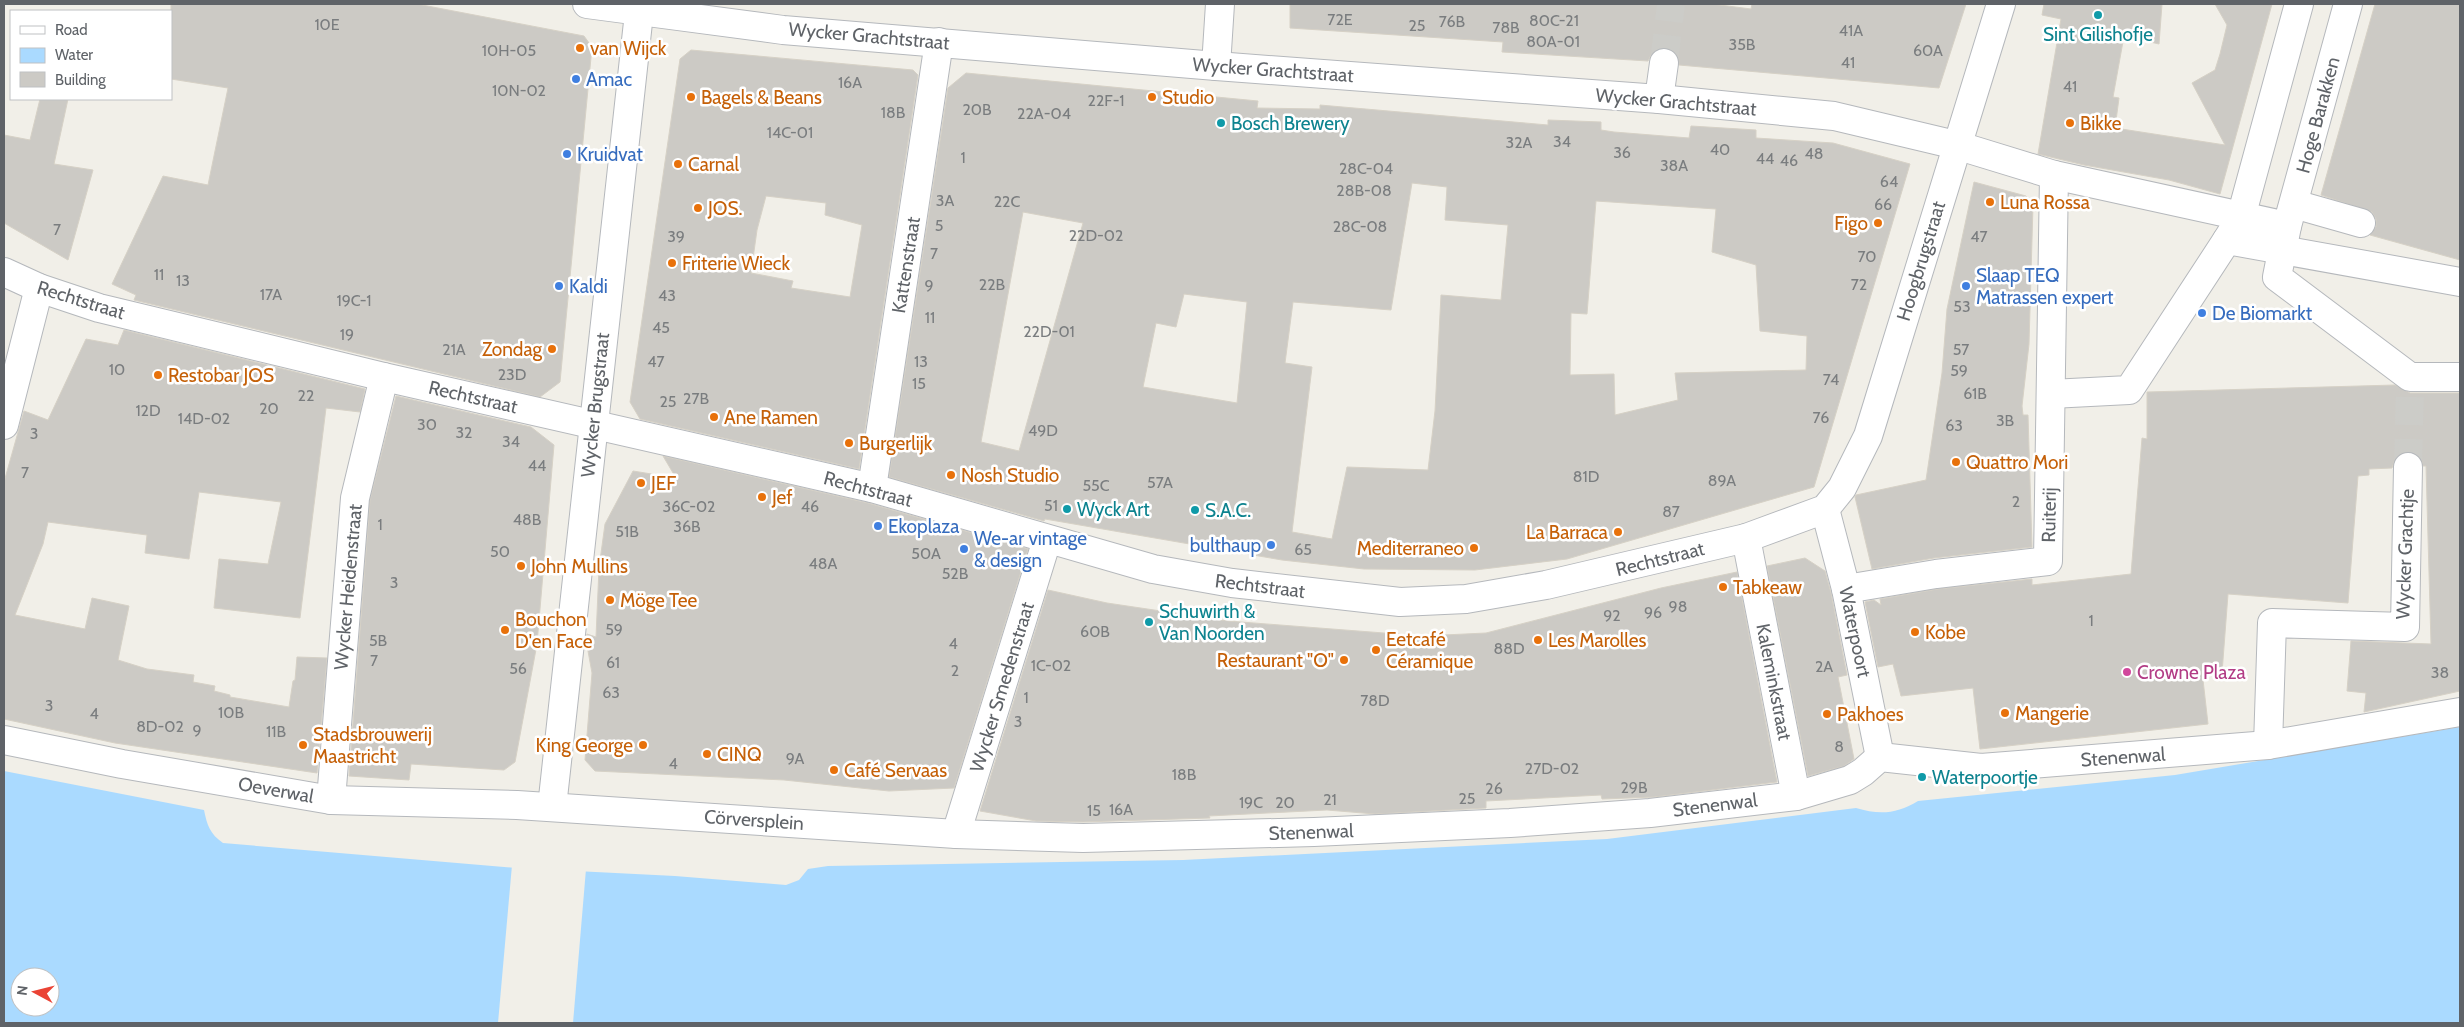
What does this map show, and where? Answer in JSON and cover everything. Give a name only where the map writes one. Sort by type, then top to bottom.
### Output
[{"type":"street","name":"Wycker Grachtstraat","points":[[587,4],[639,8],[783,30],[1216,66],[1659,99],[1834,116],[1956,145]]},
{"type":"street","points":[[1216,66],[1220,4]]},
{"type":"street","name":"Hoogbrugstraat","points":[[1824,509],[1842,488],[1868,436],[1956,145],[2001,4]]},
{"type":"street","points":[[2050,394],[2129,390],[2227,240],[2241,217],[2299,4]]},
{"type":"street","name":"Hoge Barakken","points":[[2277,277],[2288,227],[2348,4]]},
{"type":"street","name":"Wycker Brugstraat","points":[[552,807],[592,424],[639,8]]},
{"type":"street","name":"Kattenstraat","points":[[872,488],[939,42]]},
{"type":"street","points":[[1659,99],[1664,63]]},
{"type":"street","points":[[1956,145],[2054,175],[2288,227],[2460,282]]},
{"type":"street","name":"Ruiterij","points":[[1846,589],[1936,574],[2048,561],[2054,175]]},
{"type":"street","points":[[2176,202],[2277,277],[2410,381],[2460,377]]},
{"type":"street","points":[[2227,240],[2288,227],[2361,222]]},
{"type":"street","name":"Rechtstraat","points":[[4,272],[39,288],[99,308],[384,377],[872,488],[1122,562],[1185,575],[1284,589],[1400,602],[1466,599],[1546,585],[1746,538],[1824,509]]},
{"type":"street","points":[[4,425],[39,288]]},
{"type":"street","name":"Wycker Heidenstraat","points":[[331,800],[355,498],[384,377]]},
{"type":"street","name":"Wycker Grachtje","points":[[2268,746],[2272,623],[2405,627],[2408,467]]},
{"type":"street","name":"Waterpoort","points":[[1824,509],[1846,589],[1880,757]]},
{"type":"street","name":"Kaleminkstraat","points":[[1746,538],[1796,796]]},
{"type":"street","name":"Wycker Smedenstraat","points":[[956,834],[1047,540]]},
{"type":"street","name":"Stenenwal","points":[[956,834],[1083,838],[1324,832],[1510,823],[1650,813],[1796,796],[1850,780],[1864,772],[1880,757],[1981,768],[2268,746],[2460,712]]},
{"type":"street","name":"Oeverwal","points":[[4,740],[331,800],[552,807]]},
{"type":"street","name":"Cörversplein","points":[[552,807],[956,834]]},
{"type":"water","points":[[2460,727],[2460,1023],[4,1023],[4,771],[204,810],[210,829],[223,843],[516,868],[675,876],[786,885],[799,880],[808,869],[828,866],[1183,860],[1607,839],[1856,808],[1872,812],[1888,812],[1903,809],[1918,801],[2175,775]]},
{"type":"pier","points":[[512,865],[586,869],[573,1023],[498,1023]]},
{"type":"building","points":[[171,4],[417,4],[584,36],[592,47],[560,382],[540,397],[134,300],[136,295],[112,284],[163,176],[208,185],[228,88],[172,79]]},
{"type":"building","points":[[1290,4],[1712,4],[1751,9],[1752,4],[1966,4],[1939,88],[1679,65],[1678,57],[1674,51],[1666,48],[1658,49],[1652,53],[1648,61],[1502,52],[1503,42],[1290,28]]},
{"type":"building","points":[[2044,4],[2162,4],[2159,44],[2124,36],[2113,97],[2119,98],[2115,128],[2225,145],[2192,83],[2215,70],[2220,54],[2227,25],[2215,4],[2272,4],[2220,194],[2169,180],[2084,165],[2038,154],[2061,19],[2042,15]]},
{"type":"building","points":[[2375,4],[2460,4],[2460,260],[2370,235],[2376,227],[2376,219],[2372,212],[2321,195]]},
{"type":"building","points":[[691,50],[913,70],[918,75],[859,469],[640,419],[630,402],[680,59]],"holes":[[[766,196],[826,203],[825,215],[862,225],[850,297],[791,288],[793,281],[751,273],[757,230]]]},
{"type":"building","points":[[966,73],[1258,101],[1257,108],[1320,109],[1320,105],[1548,125],[1548,120],[1601,122],[1601,130],[1689,138],[1691,126],[1756,130],[1756,138],[1833,143],[1910,164],[1814,487],[1567,559],[1475,570],[1364,569],[1282,560],[1045,519],[1044,521],[889,477],[948,88]],"holes":[[[1412,183],[1447,187],[1445,220],[1508,225],[1501,300],[1441,295],[1435,411],[1428,470],[1347,467],[1332,539],[1292,532],[1312,367],[1285,363],[1293,302],[1391,310]],[[1596,201],[1716,209],[1712,252],[1756,265],[1760,331],[1807,336],[1806,370],[1675,373],[1678,400],[1615,415],[1614,374],[1570,375],[1571,313],[1587,314]],[[1023,212],[1083,223],[1019,451],[981,442]],[[1184,294],[1247,302],[1237,403],[1143,387],[1156,323],[1176,327]]]},
{"type":"building","points":[[40,100],[68,100],[54,164],[93,170],[68,260],[4,223],[4,135],[30,140]]},
{"type":"building","points":[[1974,182],[2026,196],[2033,205],[2029,344],[2022,406],[2023,415],[2028,415],[2032,547],[1934,558],[1872,569],[1855,497],[1856,495],[1926,480],[1942,373],[1947,309]]},
{"type":"building","points":[[124,330],[365,389],[360,412],[326,408],[300,618],[214,608],[219,559],[268,564],[281,502],[199,492],[189,559],[145,553],[147,535],[48,522],[43,544],[15,615],[85,629],[92,598],[129,606],[118,660],[147,669],[194,675],[193,682],[215,686],[214,691],[230,695],[230,697],[289,707],[293,681],[295,680],[297,657],[327,658],[317,773],[115,743],[4,719],[4,482],[24,411],[48,420],[86,339],[118,345]]},
{"type":"building","points":[[2395,385],[2410,393],[2460,393],[2460,691],[2364,712],[2366,693],[2347,691],[2351,641],[2431,644],[2426,466],[2423,466],[2421,459],[2416,454],[2409,451],[2401,453],[2395,459],[2392,468],[2369,469],[2369,475],[2358,476],[2348,603],[2228,594],[2222,673],[2202,671],[2208,724],[1980,749],[1973,688],[1901,696],[1893,664],[1878,667],[1865,602],[1874,600],[1881,605],[1880,599],[1938,589],[2032,579],[2032,585],[2131,574],[2142,438],[2147,439],[2147,392]]},
{"type":"building","points":[[396,396],[531,427],[554,445],[537,644],[515,762],[504,770],[411,764],[409,780],[349,776],[370,500]]},
{"type":"building","points":[[663,456],[868,503],[1028,549],[954,788],[889,791],[784,780],[595,771],[585,760],[592,673],[586,640],[587,634],[596,637],[599,568],[605,524],[633,471],[676,478]]},
{"type":"building","points":[[1805,558],[1825,571],[1831,593],[1847,675],[1838,677],[1854,759],[1844,766],[1808,776],[1767,566]]},
{"type":"building","points":[[1737,572],[1777,782],[1654,797],[1602,799],[1601,795],[1486,801],[1486,808],[1375,814],[1327,810],[1209,816],[1210,818],[1083,822],[1036,821],[980,811],[1048,590],[1107,603],[1228,621],[1423,636],[1486,633],[1661,588]]},
{"type":"tunnel","points":[[1664,63],[1671,4]]},
{"type":"tunnel","points":[[2408,467],[2410,385]]},
{"type":"place","name":"Sint Gilishofje","points":[[2098,15]]},
{"type":"place","name":"van Wijck","points":[[580,48]]},
{"type":"place","name":"Amac","points":[[576,79]]},
{"type":"place","name":"Bagels & Beans","points":[[691,97]]},
{"type":"place","name":"Studio","points":[[1152,97]]},
{"type":"place","name":"Bosch Brewery","points":[[1221,123]]},
{"type":"place","name":"Bikke","points":[[2070,123]]},
{"type":"place","name":"Kruidvat","points":[[567,154]]},
{"type":"place","name":"Carnal","points":[[678,164]]},
{"type":"place","name":"Luna Rossa","points":[[1990,202]]},
{"type":"place","name":"JOS.","points":[[698,208]]},
{"type":"place","name":"Figo","points":[[1878,223]]},
{"type":"place","name":"Friterie Wieck","points":[[672,263]]},
{"type":"place","name":"Kaldi","points":[[559,286]]},
{"type":"place","name":"Slaap TEQ Matrassen expert","points":[[1966,286]]},
{"type":"place","name":"De Biomarkt","points":[[2202,313]]},
{"type":"place","name":"Zondag","points":[[552,349]]},
{"type":"place","name":"Restobar JOS","points":[[158,375]]},
{"type":"place","name":"Ane Ramen","points":[[714,417]]},
{"type":"place","name":"Burgerlijk","points":[[849,443]]},
{"type":"place","name":"Quattro Mori","points":[[1956,462]]},
{"type":"place","name":"Nosh Studio","points":[[951,475]]},
{"type":"place","name":"JEF","points":[[641,483]]},
{"type":"place","name":"Jef","points":[[762,497]]},
{"type":"place","name":"Wyck Art","points":[[1067,509]]},
{"type":"place","name":"S.A.C.","points":[[1195,510]]},
{"type":"place","name":"Ekoplaza","points":[[878,526]]},
{"type":"place","name":"La Barraca","points":[[1618,532]]},
{"type":"place","name":"bulthaup","points":[[1271,545]]},
{"type":"place","name":"Mediterraneo","points":[[1474,548]]},
{"type":"place","name":"We-ar vintage & design","points":[[964,549]]},
{"type":"place","name":"John Mullins","points":[[521,566]]},
{"type":"place","name":"Tabkeaw","points":[[1723,587]]},
{"type":"place","name":"Möge Tee","points":[[610,600]]},
{"type":"place","name":"Schuwirth & Van Noorden","points":[[1149,622]]},
{"type":"place","name":"Bouchon D'en Face","points":[[505,630]]},
{"type":"place","name":"Kobe","points":[[1915,632]]},
{"type":"place","name":"Les Marolles","points":[[1538,640]]},
{"type":"place","name":"Eetcafé Céramique","points":[[1376,650]]},
{"type":"place","name":"Restaurant \"O\"","points":[[1344,660]]},
{"type":"place","name":"Crowne Plaza","points":[[2127,672]]},
{"type":"place","name":"Mangerie","points":[[2005,713]]},
{"type":"place","name":"Pakhoes","points":[[1827,714]]},
{"type":"place","name":"Stadsbrouwerij Maastricht","points":[[303,745]]},
{"type":"place","name":"King George","points":[[643,745]]},
{"type":"place","name":"CINQ","points":[[707,754]]},
{"type":"place","name":"Café Servaas","points":[[834,770]]},
{"type":"place","name":"Waterpoortje","points":[[1922,777]]}]
